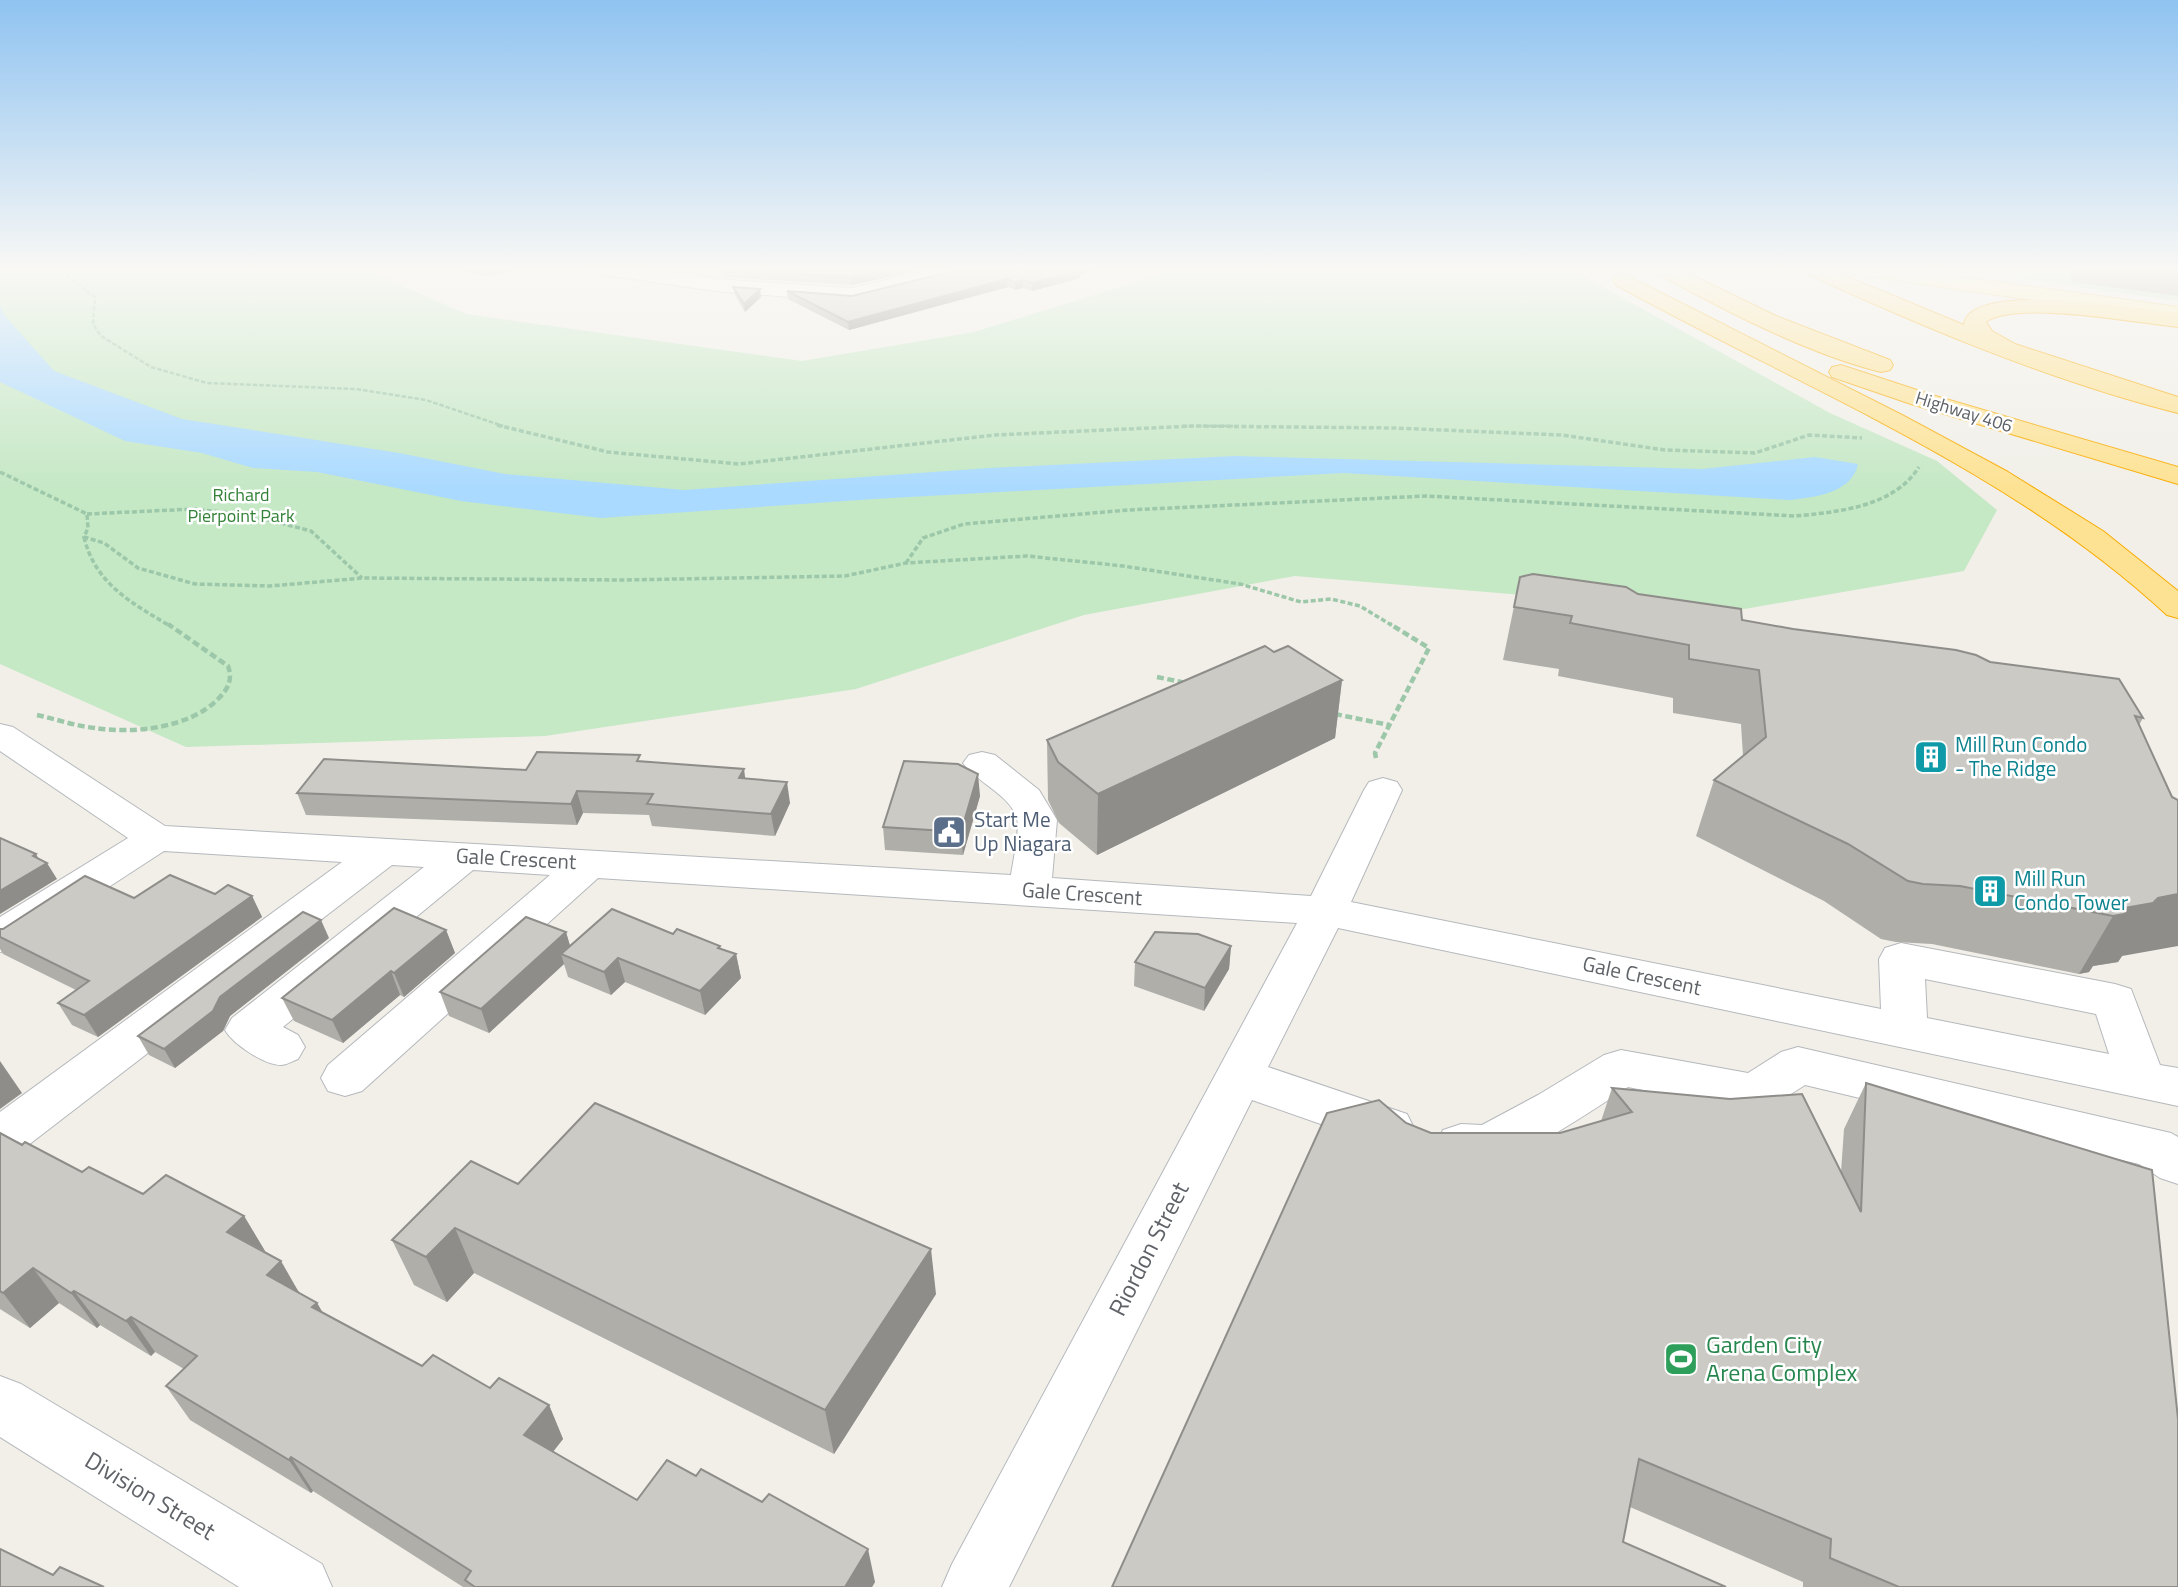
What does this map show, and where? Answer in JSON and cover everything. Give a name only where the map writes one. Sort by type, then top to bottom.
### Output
[{"type":"highway","points":[[1737,341],[1964,459],[2053,511],[2127,563],[2178,608]]},
{"type":"highway","name":"Highway 406","points":[[1760,341],[1789,354],[1920,399],[2178,476]]},
{"type":"highway","name":"Highway 406","points":[[1814,341],[1922,379],[2178,454]]},
{"type":"highway","points":[[1983,341],[2032,360],[2178,405]]},
{"type":"highway","points":[[1994,341],[2032,360]]},
{"type":"street","points":[[0,735],[156,838],[0,937]]},
{"type":"street","points":[[982,763],[1026,798],[1037,820],[1030,890]]},
{"type":"street","name":"Riordon Street","points":[[975,1587],[1325,911],[1383,790]]},
{"type":"street","name":"Gale Crescent","points":[[156,838],[1030,890],[1325,911],[2160,1083]]},
{"type":"street","points":[[0,1139],[384,851]]},
{"type":"street","points":[[281,1047],[248,1030],[464,856]]},
{"type":"street","points":[[345,1078],[589,864]]},
{"type":"street","points":[[1905,1030],[1901,958],[2115,1001],[2160,1083]]},
{"type":"street","points":[[1796,1008],[1798,1065]]},
{"type":"street","points":[[1239,1076],[1427,1142],[1488,1145],[1555,1109],[1621,1068],[1755,1093],[1798,1065],[2152,1147],[2178,1163]]},
{"type":"street","name":"Division Street","points":[[0,1404],[299,1587]]},
{"type":"path","points":[[109,341],[151,367],[207,383],[355,389],[426,400],[507,428],[595,449],[739,464],[995,435],[1193,426],[1394,428],[1562,435],[1665,450],[1755,453],[1809,435],[1862,438]]},
{"type":"path","points":[[906,563],[923,538],[964,524],[1128,510],[1426,496],[1795,516],[1834,513],[1901,490],[1920,469],[1914,460]]},
{"type":"path","points":[[0,472],[87,514],[194,509],[249,515],[311,531],[363,578]]},
{"type":"path","points":[[48,717],[103,729],[133,729],[178,721],[216,704],[230,684],[232,676],[228,666],[122,597],[89,561],[84,537],[88,528],[87,514]]},
{"type":"path","points":[[84,537],[104,543],[138,568],[195,584],[270,586],[363,578],[623,580],[845,576],[906,563],[1027,556],[1123,566],[1240,584],[1301,602],[1331,600],[1360,606],[1429,648],[1389,725],[1334,714]]},
{"type":"path","points":[[1157,677],[1198,686]]},
{"type":"green space","name":"Richard Pierpoint Park","points":[[0,341],[659,341],[802,361],[920,341],[1700,341],[1830,413],[1937,461],[1997,510],[1964,571],[1727,612],[1295,576],[1084,615],[856,689],[545,736],[186,747],[0,664]]},
{"type":"water","points":[[0,341],[27,341],[54,371],[182,419],[399,453],[505,474],[684,490],[989,468],[1235,456],[1702,469],[1815,457],[1858,464],[1849,481],[1832,492],[1790,500],[1344,473],[874,499],[601,518],[461,501],[317,472],[253,468],[202,453],[125,441],[0,382]]},
{"type":"building","points":[[1533,574],[1626,587],[1638,594],[1741,609],[1742,620],[1956,650],[1990,662],[2119,679],[2143,718],[2135,716],[2172,797],[2178,800],[2178,894],[2158,898],[2153,903],[2124,908],[2124,914],[2113,916],[1960,886],[1908,881],[1848,844],[1714,780],[1766,737],[1759,670],[1689,659],[1689,645],[1570,623],[1572,616],[1514,607],[1520,577]]},
{"type":"building","points":[[1265,646],[1274,652],[1288,646],[1342,680],[1098,794],[1058,762],[1047,740]]},
{"type":"building","points":[[537,752],[640,755],[637,761],[744,769],[739,778],[787,782],[771,814],[647,804],[653,794],[577,791],[571,804],[297,793],[324,759],[526,770]]},
{"type":"building","points":[[904,761],[958,764],[978,774],[961,832],[883,827]]},
{"type":"building","points":[[0,838],[36,854],[33,856],[47,863],[0,891]]},
{"type":"building","points":[[170,875],[215,894],[228,885],[252,896],[84,1015],[58,1003],[89,981],[0,937],[0,929],[85,876],[134,898]]},
{"type":"building","points":[[394,908],[446,930],[332,1020],[282,998]]},
{"type":"building","points":[[612,909],[673,934],[677,929],[736,954],[700,991],[618,958],[604,972],[561,954]]},
{"type":"building","points":[[303,912],[321,920],[220,997],[213,1011],[164,1049],[138,1036]]},
{"type":"building","points":[[526,917],[566,932],[481,1009],[440,992]]},
{"type":"building","points":[[1155,932],[1198,934],[1231,946],[1205,988],[1135,962]]},
{"type":"building","name":"Garden City Arena Complex","points":[[1866,1083],[2152,1170],[2178,1419],[2178,1587],[1899,1587],[1830,1558],[1831,1539],[1639,1459],[1623,1542],[1726,1587],[1112,1587],[1327,1113],[1379,1100],[1406,1123],[1431,1133],[1560,1133],[1632,1112],[1612,1088],[1730,1099],[1802,1094],[1861,1212]]},
{"type":"building","points":[[595,1103],[931,1249],[825,1410],[455,1228],[426,1257],[392,1240],[471,1161],[518,1184]]},
{"type":"building","points":[[0,1133],[22,1145],[25,1142],[82,1172],[89,1167],[143,1194],[166,1175],[244,1216],[227,1232],[281,1261],[267,1275],[317,1303],[312,1307],[422,1366],[433,1355],[490,1388],[499,1378],[549,1405],[524,1435],[637,1500],[667,1460],[696,1476],[701,1469],[762,1502],[769,1494],[868,1549],[845,1587],[475,1587],[465,1580],[471,1571],[291,1457],[289,1460],[166,1386],[197,1356],[131,1317],[126,1321],[74,1291],[71,1293],[33,1268],[3,1293],[0,1291]]},
{"type":"building","points":[[0,1549],[53,1575],[60,1567],[104,1587],[0,1587]]},
{"type":"place","name":"Mill Run Condo - The Ridge","points":[[1931,757]]},
{"type":"place","name":"Start Me Up Niagara","points":[[949,832]]},
{"type":"place","name":"Mill Run Condo Tower","points":[[1990,891]]},
{"type":"place","name":"Garden City Arena Complex","points":[[1681,1359]]}]
